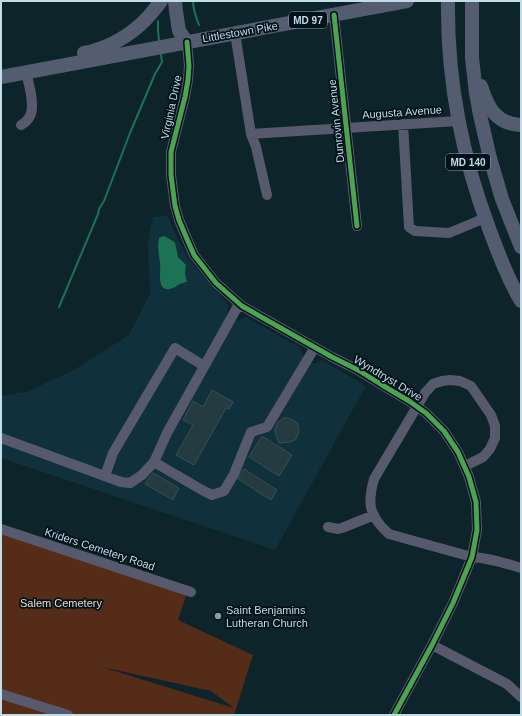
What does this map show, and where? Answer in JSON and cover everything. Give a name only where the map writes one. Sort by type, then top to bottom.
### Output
[{"type":"highway","name":"MD 97","points":[[46,69],[55,60],[101,49],[124,37],[141,25],[161,1]]},
{"type":"highway","points":[[175,1],[179,31],[187,42]]},
{"type":"highway","points":[[184,1],[184,12],[188,30],[187,42]]},
{"type":"highway","name":"Littlestown Pike","points":[[1,77],[334,15],[380,4],[407,1]]},
{"type":"highway","points":[[443,1],[446,10]]},
{"type":"highway","points":[[472,5],[476,34],[478,70],[484,96],[489,107],[501,120],[511,124],[521,125]]},
{"type":"highway","name":"MD 140","points":[[472,5],[473,74],[480,115],[490,158],[502,199],[521,247]]},
{"type":"highway","name":"MD 140","points":[[446,10],[454,93],[458,120],[468,163],[485,218],[498,252],[507,274],[521,301]]},
{"type":"street","name":"Dunrovin Avenue","points":[[334,15],[357,226]]},
{"type":"street","points":[[235,33],[251,134],[256,147],[267,195]]},
{"type":"street","name":"Virginia Drive","points":[[171,152],[188,80],[189,66],[187,42]]},
{"type":"street","points":[[21,125],[28,120],[32,110],[30,86],[26,73]]},
{"type":"street","name":"Augusta Avenue","points":[[251,134],[458,120]]},
{"type":"street","points":[[403,124],[409,226],[415,231],[449,233],[485,218]]},
{"type":"street","name":"Wyndtryst Drive","points":[[171,152],[171,175],[175,206],[179,220],[194,255],[216,284],[239,304],[358,370],[417,406],[444,431],[458,452],[469,476],[476,502],[477,530],[472,557],[453,603],[394,715]]},
{"type":"street","points":[[1,438],[121,482],[130,483],[142,475],[154,462],[167,433],[239,304]]},
{"type":"street","points":[[154,462],[212,495],[224,491],[234,474],[251,432],[267,428],[315,347]]},
{"type":"street","points":[[105,476],[113,453],[175,348],[204,366]]},
{"type":"street","points":[[464,466],[483,457],[490,449],[495,438],[495,426],[491,415],[470,386],[460,381],[450,380],[438,382],[433,384],[425,393],[374,479],[370,493],[370,504],[380,526],[389,534],[472,557],[484,558],[521,568]]},
{"type":"street","points":[[328,527],[338,529],[342,528],[374,515]]},
{"type":"street","name":"Kriders Cemetery Road","points":[[1,529],[191,592]]},
{"type":"street","points":[[432,645],[507,684],[521,697]]},
{"type":"street","points":[[1,694],[68,715]]},
{"type":"shaded area","points":[[168,216],[186,255],[228,305],[227,314],[238,321],[246,317],[301,348],[303,357],[314,364],[322,360],[366,386],[275,550],[1,458],[1,396],[26,392],[74,370],[129,335],[150,294],[148,242],[153,217]]},
{"type":"shaded area","points":[[164,236],[175,243],[178,257],[186,265],[185,274],[187,282],[168,289],[163,288],[160,282],[158,242],[159,238]]},
{"type":"green space","name":"Salem Cemetery","points":[[1,531],[187,592],[178,620],[253,655],[234,715],[1,715]],"holes":[[[102,667],[211,691],[234,708]]]},
{"type":"building","points":[[212,390],[233,402],[229,409],[226,408],[194,465],[176,455],[193,425],[183,420],[193,401],[203,407]]},
{"type":"building","points":[[284,418],[295,421],[298,424],[299,432],[296,439],[293,441],[279,443],[275,429],[278,422]]},
{"type":"building","points":[[262,436],[292,455],[279,476],[249,457]]},
{"type":"building","points":[[244,469],[277,490],[271,500],[238,479]]},
{"type":"building","points":[[153,473],[179,488],[173,500],[145,484]]},
{"type":"waterway","points":[[193,1],[194,10],[199,25]]},
{"type":"waterway","points":[[158,21],[159,40]]},
{"type":"waterway","points":[[59,307],[99,209],[104,201],[130,133],[155,74],[162,62],[161,55]]},
{"type":"cycle path","points":[[334,15],[357,226]]},
{"type":"cycle path","points":[[187,42],[189,66],[188,80],[171,152],[171,175],[175,206],[179,220],[194,255],[216,283],[242,306],[358,370],[426,413],[444,431],[458,452],[469,477],[476,502],[477,530],[472,557],[453,603],[394,715]]},
{"type":"place","name":"Saint Benjamins Lutheran Church","points":[[218,616]]}]
